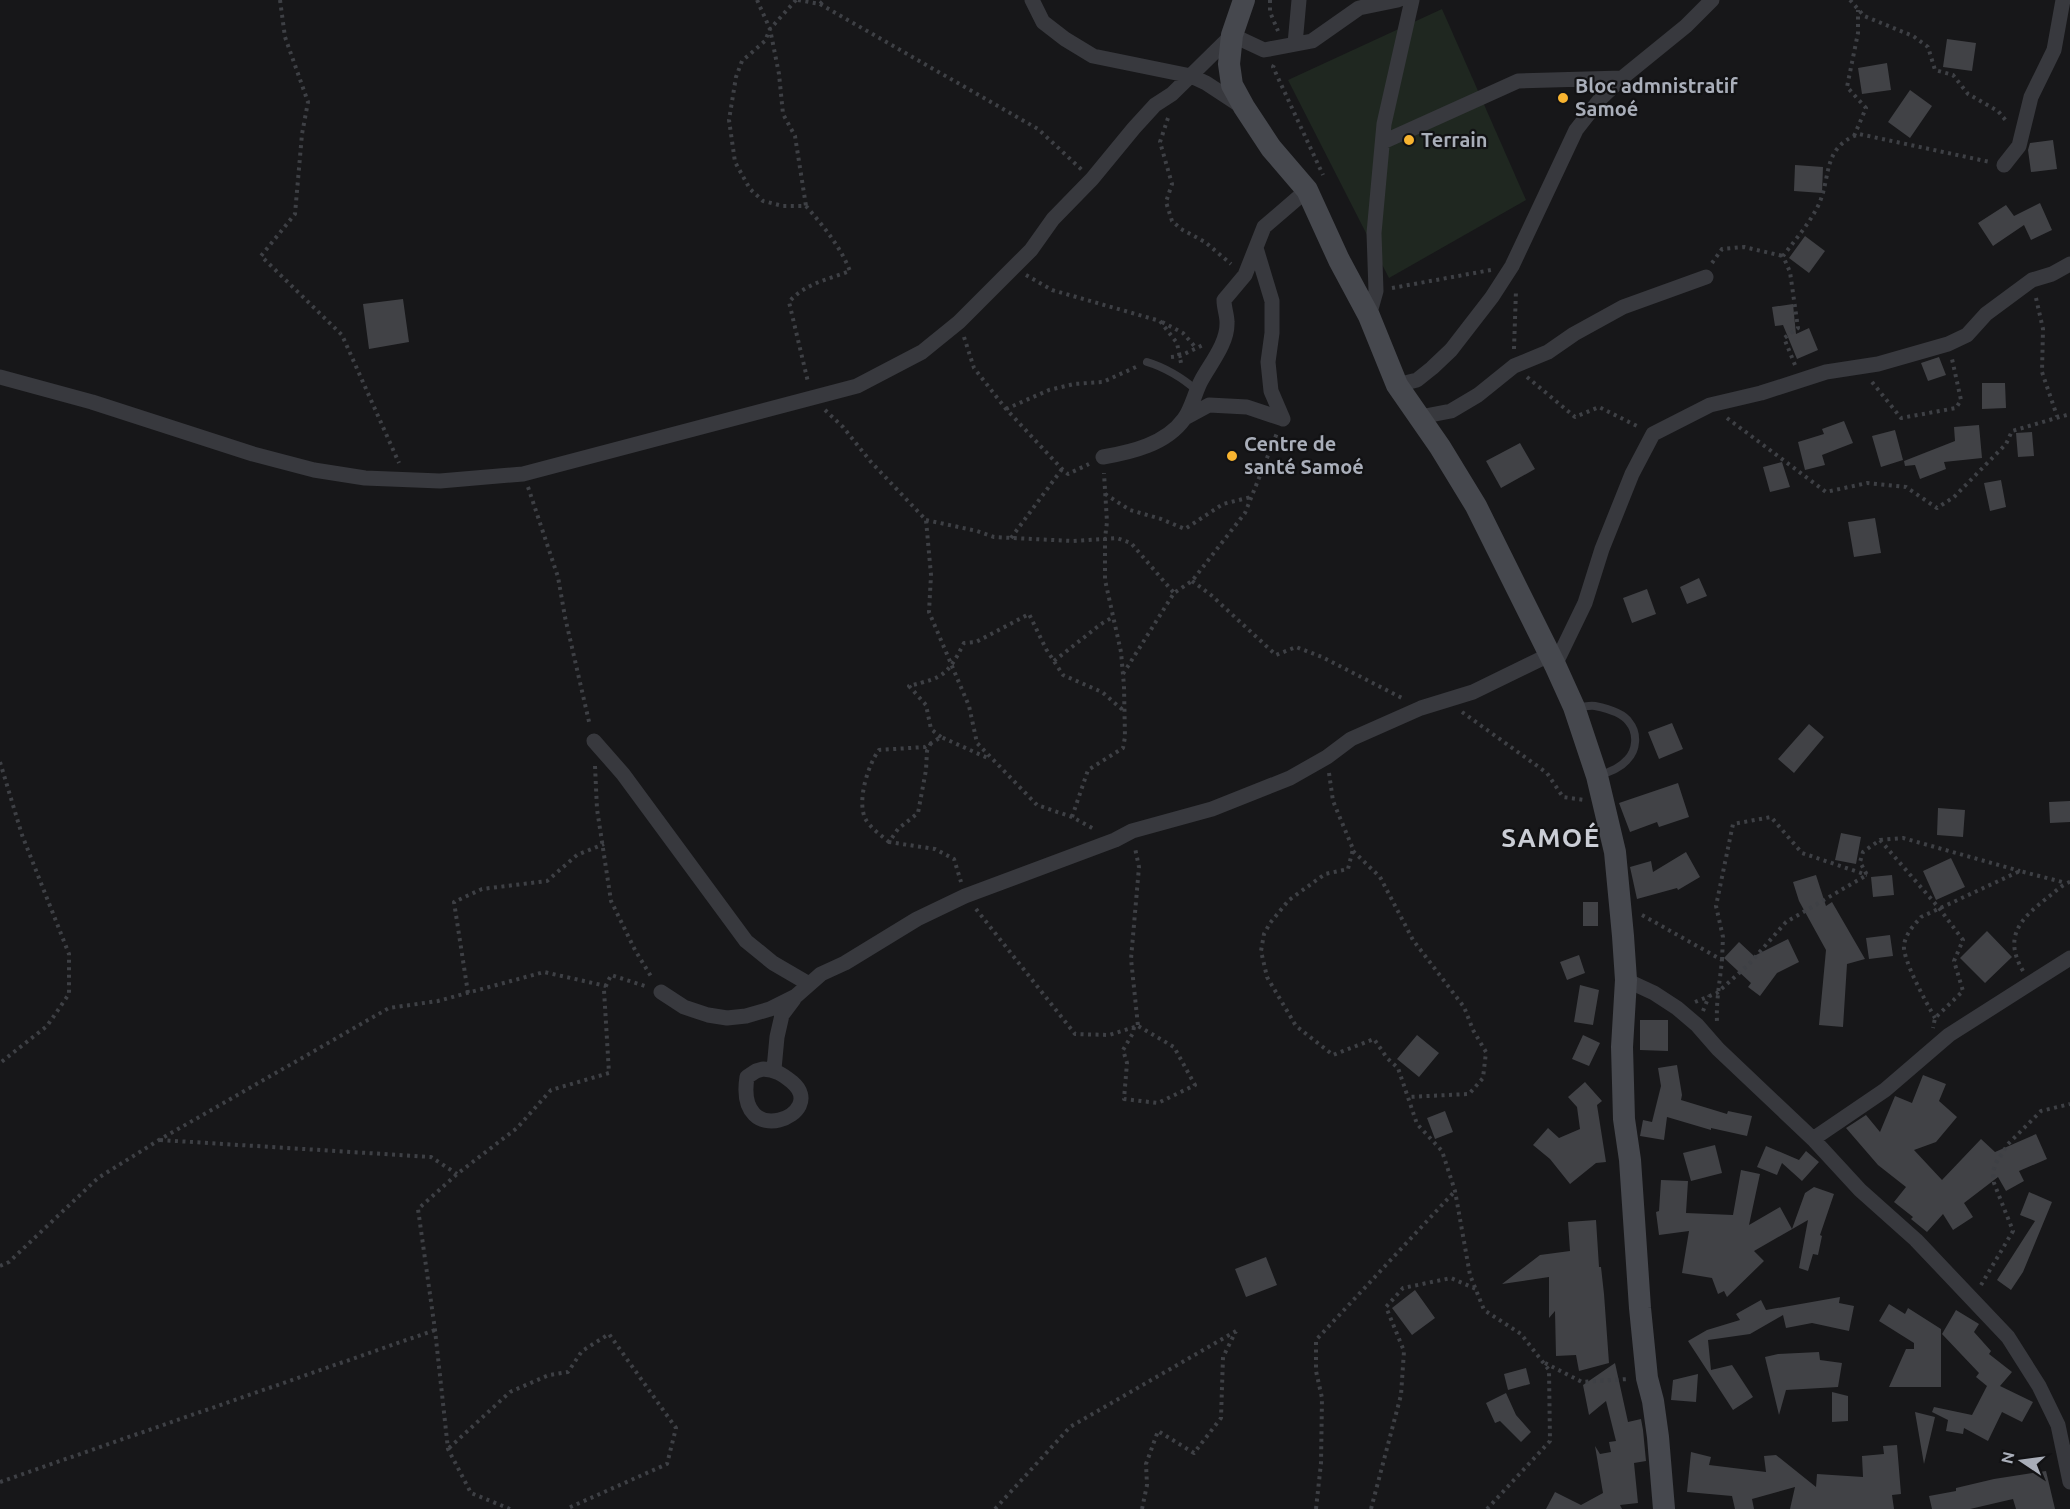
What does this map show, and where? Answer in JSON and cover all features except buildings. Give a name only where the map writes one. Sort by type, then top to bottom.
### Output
[{"type":"main road","points":[[1244,0],[1232,35],[1230,64],[1232,85],[1271,148],[1316,184],[1339,260],[1369,316],[1397,385],[1466,488],[1574,707],[1597,777],[1615,852],[1626,980],[1622,1047],[1624,1119],[1630,1160],[1647,1378],[1654,1410],[1664,1509]]},
{"type":"street","points":[[1032,0],[1043,21],[1065,39],[1093,56],[1191,76],[1206,82],[1244,107]]},
{"type":"street","points":[[1289,45],[1299,0]]},
{"type":"street","points":[[0,377],[92,402],[293,465],[365,478],[440,481],[523,474],[813,398],[857,386],[886,371],[922,352],[959,322],[1031,250],[1053,219],[1092,179],[1155,105],[1172,94],[1232,35],[1264,50],[1312,41],[1359,8],[1398,0]]},
{"type":"street","points":[[1369,316],[1376,291],[1374,233],[1384,124],[1412,0]]},
{"type":"street","points":[[1397,385],[1416,380],[1451,350],[1492,297],[1512,266],[1576,129],[1601,98],[1686,26],[1712,0]]},
{"type":"street","points":[[2004,165],[2019,146],[2031,97],[2054,50],[2063,0]]},
{"type":"street","points":[[1383,142],[1518,81],[1622,78]]},
{"type":"street","points":[[1185,418],[1192,386],[1209,366],[1226,335],[1224,300],[1245,275],[1264,227],[1316,184]]},
{"type":"street","points":[[1256,248],[1272,300],[1272,333],[1268,362],[1271,391],[1282,419]]},
{"type":"street","points":[[774,1070],[777,1037],[783,1015],[796,996],[821,974],[845,963],[917,919],[965,896],[1115,840],[1132,831],[1212,808],[1290,778],[1327,757],[1351,739],[1421,708],[1473,692],[1552,660],[1585,603],[1602,549],[1632,474],[1653,434],[1710,405],[1761,393],[1826,372],[1878,364],[1948,344],[1967,335],[1986,314],[2032,280],[2052,274],[2070,264]]},
{"type":"street","points":[[1420,417],[1451,411],[1478,395],[1514,366],[1548,352],[1574,334],[1623,307],[1706,277]]},
{"type":"street","points":[[1103,457],[1123,454],[1149,445],[1167,435],[1185,418],[1209,405],[1247,408],[1282,419]]},
{"type":"street","points":[[594,741],[623,774],[746,942],[773,963],[808,984]]},
{"type":"street","points":[[1814,1139],[1885,1090],[1949,1035],[2070,958]]},
{"type":"street","points":[[1626,980],[1654,993],[1697,1025],[1768,1098],[1814,1139],[1860,1190],[1916,1240],[2008,1337],[2039,1386],[2058,1425],[2070,1482]]},
{"type":"street","points":[[661,992],[684,1007],[708,1015],[727,1018],[746,1016],[770,1009],[796,996]]},
{"type":"lane","points":[[1147,362],[1192,386]]},
{"type":"lane","points":[[1574,707],[1594,706],[1617,713],[1629,721],[1636,736],[1634,750],[1627,761],[1597,777]]},
{"type":"path","points":[[280,0],[285,38],[308,102],[302,134],[295,214],[261,256],[342,335],[407,480]]},
{"type":"path","points":[[757,0],[770,29],[779,74],[783,114],[795,136],[806,206],[834,240],[844,255],[850,271],[809,286],[789,302],[813,398],[843,427],[871,462],[926,520],[994,537],[1072,541],[1117,538],[1131,543],[1174,593]]},
{"type":"path","points":[[806,206],[783,206],[763,201],[750,189],[735,162],[729,120],[736,77],[742,61],[765,41],[770,29],[797,0],[822,2],[1038,129],[1092,179]]},
{"type":"path","points":[[1270,0],[1270,12],[1289,45],[1273,68],[1316,184]]},
{"type":"path","points":[[1850,0],[1864,16],[1912,36],[1928,47],[1935,70],[1953,75],[1968,94],[1998,111],[2021,138]]},
{"type":"path","points":[[1854,136],[1866,108],[1847,87],[1858,33],[1858,9]]},
{"type":"path","points":[[1172,94],[1172,102],[1160,142],[1172,184],[1166,202],[1172,220],[1181,229],[1205,242],[1245,275]]},
{"type":"path","points":[[1783,256],[1817,207],[1826,187],[1829,163],[1844,140],[1859,135],[2004,165]]},
{"type":"path","points":[[1706,277],[1714,257],[1722,249],[1744,247],[1783,256]]},
{"type":"path","points":[[1783,256],[1790,272],[1798,328],[1784,338],[1801,380]]},
{"type":"path","points":[[1376,291],[1512,266]]},
{"type":"path","points":[[1013,267],[1052,290],[1160,321],[1183,333],[1209,366]]},
{"type":"path","points":[[2032,280],[2043,329],[2042,372],[2057,417]]},
{"type":"path","points":[[1517,284],[1514,366],[1575,417],[1599,407],[1653,434]]},
{"type":"path","points":[[1160,321],[1177,343],[1192,386]]},
{"type":"path","points":[[959,322],[974,368],[1006,409],[1062,469],[1068,474],[1103,457],[1107,522],[1105,580],[1121,652],[1125,737],[1123,748],[1088,770],[1072,817]]},
{"type":"path","points":[[1006,409],[1049,390],[1074,384],[1103,382],[1147,362],[1180,356],[1226,335]]},
{"type":"path","points":[[1867,380],[1873,383],[1901,418],[1956,408],[1961,400],[1948,344]]},
{"type":"path","points":[[1710,405],[1826,492],[1867,483],[1906,487],[1937,508],[1954,496],[2007,444],[2012,431],[2070,414]]},
{"type":"path","points":[[1123,674],[1174,593],[1192,581],[1245,513],[1282,419]]},
{"type":"path","points":[[1011,538],[1062,469]]},
{"type":"path","points":[[1105,494],[1130,510],[1185,529],[1223,504],[1252,496]]},
{"type":"path","points":[[926,520],[931,575],[929,612],[969,706],[977,743],[1037,805],[1072,817],[1115,840]]},
{"type":"path","points":[[1192,581],[1211,595],[1276,655],[1296,647],[1322,657],[1421,708]]},
{"type":"path","points":[[991,759],[941,737],[931,729],[926,705],[909,686],[939,678],[952,668],[964,643],[976,642],[1029,614],[1063,675],[1102,692],[1125,711]]},
{"type":"path","points":[[1054,661],[1113,617]]},
{"type":"path","points":[[1448,699],[1464,715],[1547,773],[1563,797],[1603,802]]},
{"type":"path","points":[[941,737],[925,747],[879,750],[871,761],[863,800],[865,819],[889,842],[935,849],[954,859],[965,896],[1075,1034],[1109,1035],[1136,1026],[1174,1047],[1195,1085],[1158,1103],[1124,1100],[1127,1063],[1122,1050],[1136,1026],[1131,959],[1139,867],[1132,831]]},
{"type":"path","points":[[889,842],[898,829],[918,813],[927,751],[931,743]]},
{"type":"path","points":[[1327,757],[1333,801],[1352,851],[1380,877],[1413,940],[1464,1007],[1473,1030],[1486,1052],[1483,1078],[1469,1094],[1408,1097]]},
{"type":"path","points":[[0,762],[22,836],[69,954],[69,994],[47,1026],[0,1063]]},
{"type":"path","points":[[1719,992],[1723,937],[1716,906],[1733,824],[1771,817],[1802,853],[1867,875]]},
{"type":"path","points":[[1867,875],[1860,862],[1863,852],[1880,840],[1903,838],[2068,882]]},
{"type":"path","points":[[1880,840],[1939,908],[1963,940],[1954,961],[1963,991],[1935,1018],[1928,1055]]},
{"type":"path","points":[[468,993],[454,902],[482,890],[547,881],[577,855],[604,844]]},
{"type":"path","points":[[1352,851],[1348,869],[1325,874],[1289,900],[1270,923],[1264,934],[1261,951],[1267,976],[1296,1026],[1333,1055],[1374,1039],[1387,1058],[1398,1068],[1417,1124],[1442,1151],[1455,1191],[1470,1275],[1484,1310],[1521,1334],[1549,1370],[1550,1441],[1487,1509]]},
{"type":"path","points":[[1935,1018],[1909,966],[1903,946],[1909,930],[1921,916],[2020,871]]},
{"type":"path","points":[[1718,1049],[1716,997],[1719,992],[1749,964],[1786,922],[1867,875]]},
{"type":"path","points":[[2030,984],[2018,963],[2015,951],[2019,923],[2030,911],[2068,882]]},
{"type":"path","points":[[1619,902],[1722,960]]},
{"type":"path","points":[[0,1266],[9,1262],[98,1178],[159,1140],[389,1008],[438,1001],[544,972],[606,986]]},
{"type":"path","points":[[510,1509],[471,1493],[448,1449],[435,1330],[418,1209],[457,1174],[517,1128],[551,1090],[609,1073],[604,990],[611,975],[661,992]]},
{"type":"path","points":[[1677,1008],[1719,992]]},
{"type":"path","points":[[1973,1299],[2013,1231],[1994,1183],[1993,1172],[1996,1163],[2008,1144],[2041,1111],[2070,1104]]},
{"type":"path","points":[[159,1140],[431,1157],[457,1174]]},
{"type":"path","points":[[1316,1509],[1321,1463],[1322,1398],[1316,1371],[1316,1340],[1455,1191]]},
{"type":"path","points":[[1371,1509],[1401,1395],[1404,1351],[1386,1307],[1403,1288],[1451,1278],[1476,1290]]},
{"type":"path","points":[[0,1482],[435,1330]]},
{"type":"path","points":[[995,1509],[1070,1427],[1236,1331],[1223,1357],[1221,1418],[1194,1453],[1158,1431],[1146,1464],[1148,1485],[1142,1509]]},
{"type":"path","points":[[448,1449],[510,1392],[549,1375],[568,1372],[582,1351],[609,1334],[676,1428],[667,1464],[566,1509]]},
{"type":"path","points":[[1542,1362],[1582,1382],[1647,1378]]},
{"type":"shaded area","name":"Terrain","points":[[1442,9],[1526,200],[1389,278],[1288,80]]},
{"type":"place","name":"Bloc admnistratif Samoé","points":[[1563,98]]},
{"type":"place","name":"Terrain","points":[[1409,140]]},
{"type":"place","name":"Centre de santé Samoé","points":[[1232,456]]},
{"type":"district","name":"SAMOÉ","points":[[1551,838]]}]
